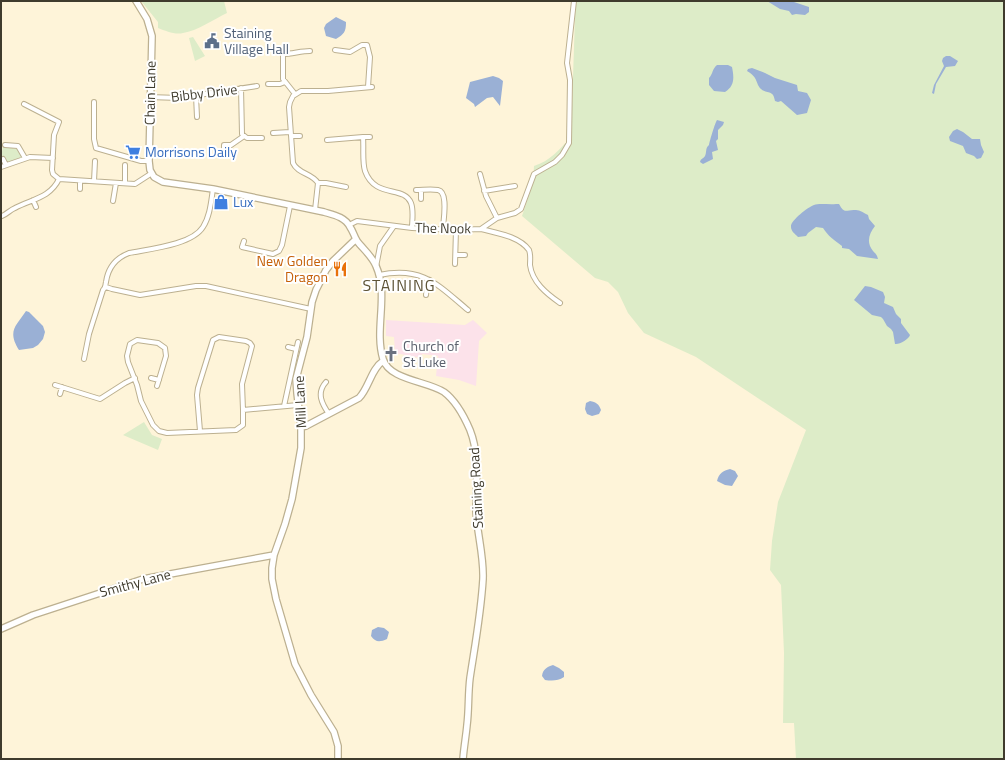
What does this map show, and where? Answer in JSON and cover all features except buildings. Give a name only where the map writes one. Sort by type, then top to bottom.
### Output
[{"type":"street","name":"Chain Lane","points":[[136,1],[145,14],[152,42],[149,161],[152,173]]},
{"type":"street","name":"The Nook","points":[[349,225],[358,221],[412,228],[456,230],[481,229],[497,218],[515,213],[521,209],[534,174],[555,162],[562,155],[569,143],[570,80],[568,63],[574,1]]},
{"type":"street","points":[[315,210],[318,183],[314,178],[300,171],[294,166],[292,159],[290,102],[295,94],[304,90],[328,91],[370,87],[370,57],[367,46],[362,45],[350,52],[335,50]]},
{"type":"street","points":[[295,94],[285,82],[283,76],[282,54],[296,54],[303,51],[310,51]]},
{"type":"street","points":[[268,84],[280,84],[285,82]]},
{"type":"street","name":"Bibby Drive","points":[[150,97],[179,98],[257,86]]},
{"type":"street","points":[[241,88],[242,133],[244,136],[249,138],[262,138]]},
{"type":"street","points":[[196,96],[197,117]]},
{"type":"street","points":[[94,102],[96,148],[141,161],[149,161]]},
{"type":"street","points":[[24,104],[62,123],[55,132],[53,158],[53,174],[59,179],[135,184],[152,173],[157,179],[163,182],[213,189],[315,210],[338,216],[349,225],[356,239],[376,266],[379,275],[382,299],[381,345],[383,361],[378,366],[362,395],[329,414],[301,427]]},
{"type":"street","points":[[273,133],[300,136]]},
{"type":"street","points":[[224,152],[224,145],[230,145],[244,136]]},
{"type":"street","points":[[363,137],[366,172],[373,183],[380,188],[400,193],[408,199],[412,209],[412,228]]},
{"type":"street","points":[[327,140],[370,137]]},
{"type":"street","points":[[5,145],[18,146],[25,158]]},
{"type":"street","points":[[1,168],[25,158],[36,156],[53,158]]},
{"type":"street","points":[[3,159],[6,165]]},
{"type":"street","points":[[94,181],[95,161]]},
{"type":"street","points":[[125,165],[125,183]]},
{"type":"street","points":[[480,174],[484,191],[497,218]]},
{"type":"street","points":[[2,216],[8,214],[14,208],[52,191],[59,179]]},
{"type":"street","points":[[80,181],[80,189]]},
{"type":"street","points":[[113,201],[116,183]]},
{"type":"street","points":[[318,183],[346,187]]},
{"type":"street","points":[[338,191],[339,186]]},
{"type":"street","points":[[484,191],[516,186]]},
{"type":"street","points":[[84,359],[103,290],[106,287],[109,270],[115,262],[124,255],[182,242],[192,238],[199,232],[207,219],[213,189]]},
{"type":"street","points":[[416,190],[439,190],[444,195],[443,229]]},
{"type":"street","points":[[421,190],[421,199]]},
{"type":"street","points":[[33,200],[36,206]]},
{"type":"street","points":[[244,241],[242,247],[273,254],[280,251],[290,206]]},
{"type":"street","points":[[376,266],[380,246],[394,226]]},
{"type":"street","points":[[481,229],[511,238],[530,251],[531,270],[537,282],[548,294],[560,303]]},
{"type":"street","points":[[455,264],[456,230]]},
{"type":"street","name":"Mill Lane","points":[[338,759],[338,746],[334,732],[295,664],[273,584],[272,568],[274,555],[285,524],[293,494],[301,448],[301,427],[296,386],[297,371],[307,337],[311,309],[316,290],[326,270],[333,261],[356,239]]},
{"type":"street","points":[[456,255],[465,255]]},
{"type":"street","points":[[379,275],[409,272],[419,275],[430,280],[468,310]]},
{"type":"street","points":[[426,295],[427,285],[430,280]]},
{"type":"street","points":[[106,287],[140,296],[196,286],[206,286],[311,309]]},
{"type":"street","points":[[157,386],[166,356],[165,348],[158,343],[139,340],[134,341],[130,344],[127,356],[128,362],[135,378],[141,401],[155,428],[166,433],[239,429],[243,425],[242,384],[252,346],[250,343],[246,341],[219,337],[215,338],[212,343],[197,395],[200,431]]},
{"type":"street","points":[[284,406],[298,342]]},
{"type":"street","points":[[288,347],[296,349]]},
{"type":"street","name":"Staining Road","points":[[383,361],[388,367],[399,375],[433,386],[448,396],[462,414],[470,430],[474,443],[476,458],[476,513],[483,578],[470,684],[464,759]]},
{"type":"street","points":[[55,385],[100,399],[135,378]]},
{"type":"street","points":[[151,378],[159,380]]},
{"type":"street","points":[[326,382],[321,391],[321,397],[322,403],[329,414]]},
{"type":"street","points":[[60,394],[62,387]]},
{"type":"street","points":[[243,410],[298,405]]},
{"type":"street","name":"Smithy Lane","points":[[1,629],[32,615],[143,579],[274,555]]},
{"type":"shaded area","points":[[386,320],[465,325],[473,320],[487,333],[479,341],[476,386],[459,380],[436,376],[438,356],[422,354],[421,358],[395,353],[394,337],[386,336]]},
{"type":"green space","points":[[141,1],[224,1],[227,13],[194,30],[174,33],[158,28],[158,22]]},
{"type":"green space","points":[[576,1],[1004,1],[1004,759],[796,759],[794,723],[783,723],[784,653],[781,585],[770,570],[772,541],[778,502],[806,430],[696,357],[644,333],[628,313],[618,292],[608,282],[595,278],[522,216],[533,183],[534,166],[550,158],[571,137]]},
{"type":"green space","points":[[193,37],[205,56],[195,61],[189,38]]},
{"type":"green space","points":[[3,146],[17,149],[22,158],[7,162],[4,157],[1,158]]},
{"type":"green space","points":[[144,422],[152,435],[162,439],[158,450],[123,435]]},
{"type":"water","points":[[767,1],[791,1],[809,7],[809,12],[805,15],[792,15],[789,11],[780,9]]},
{"type":"water","points":[[336,17],[346,22],[346,28],[341,36],[336,39],[326,36],[324,28],[326,24]]},
{"type":"water","points":[[950,56],[958,61],[955,66],[946,67],[936,84],[934,94],[932,93],[934,85],[944,66],[942,61],[943,58]]},
{"type":"water","points":[[717,65],[728,65],[732,67],[732,84],[731,87],[725,92],[714,91],[709,85],[709,78]]},
{"type":"water","points":[[752,68],[775,78],[797,85],[798,91],[807,93],[811,100],[807,113],[797,115],[781,101],[775,101],[773,95],[761,89],[755,78],[747,71],[748,69]]},
{"type":"water","points":[[493,76],[503,81],[500,106],[493,97],[487,98],[475,107],[474,104],[466,98],[470,82]]},
{"type":"water","points":[[717,120],[724,122],[718,130],[718,139],[716,141],[718,150],[712,152],[713,159],[703,164],[700,162],[705,156]]},
{"type":"water","points":[[957,129],[972,139],[980,139],[984,152],[981,158],[977,159],[966,153],[963,146],[950,141],[949,137],[953,131]]},
{"type":"water","points":[[816,204],[839,204],[846,211],[858,210],[868,215],[869,219],[875,226],[871,232],[869,241],[871,248],[878,259],[857,256],[849,249],[842,248],[842,246],[829,236],[823,228],[816,227],[806,236],[798,237],[792,231],[791,224],[793,221],[811,206]]},
{"type":"water","points":[[865,286],[883,292],[885,297],[884,303],[893,307],[896,314],[901,319],[901,323],[910,335],[906,340],[899,344],[895,344],[893,332],[883,319],[872,315],[854,300]]},
{"type":"water","points":[[26,311],[29,312],[43,326],[45,332],[43,339],[38,345],[33,348],[19,350],[15,343],[13,333],[16,325]]},
{"type":"water","points":[[590,401],[599,406],[601,410],[599,414],[592,416],[587,414],[585,409],[586,403]]},
{"type":"water","points":[[730,469],[735,471],[738,476],[732,486],[725,485],[717,481],[722,473]]},
{"type":"water","points":[[378,627],[384,628],[389,632],[387,639],[378,641],[371,636],[372,630]]},
{"type":"water","points":[[553,665],[564,672],[564,677],[550,681],[545,680],[542,676],[544,670]]},
{"type":"place","name":"Staining Village Hall","points":[[212,41]]},
{"type":"place","name":"Morrisons Daily","points":[[133,152]]},
{"type":"place","name":"Lux","points":[[221,202]]},
{"type":"place","name":"New Golden Dragon","points":[[340,269]]},
{"type":"place","name":"Church of St Luke","points":[[391,354]]},
{"type":"district","name":"STAINING","points":[[399,285]]}]
